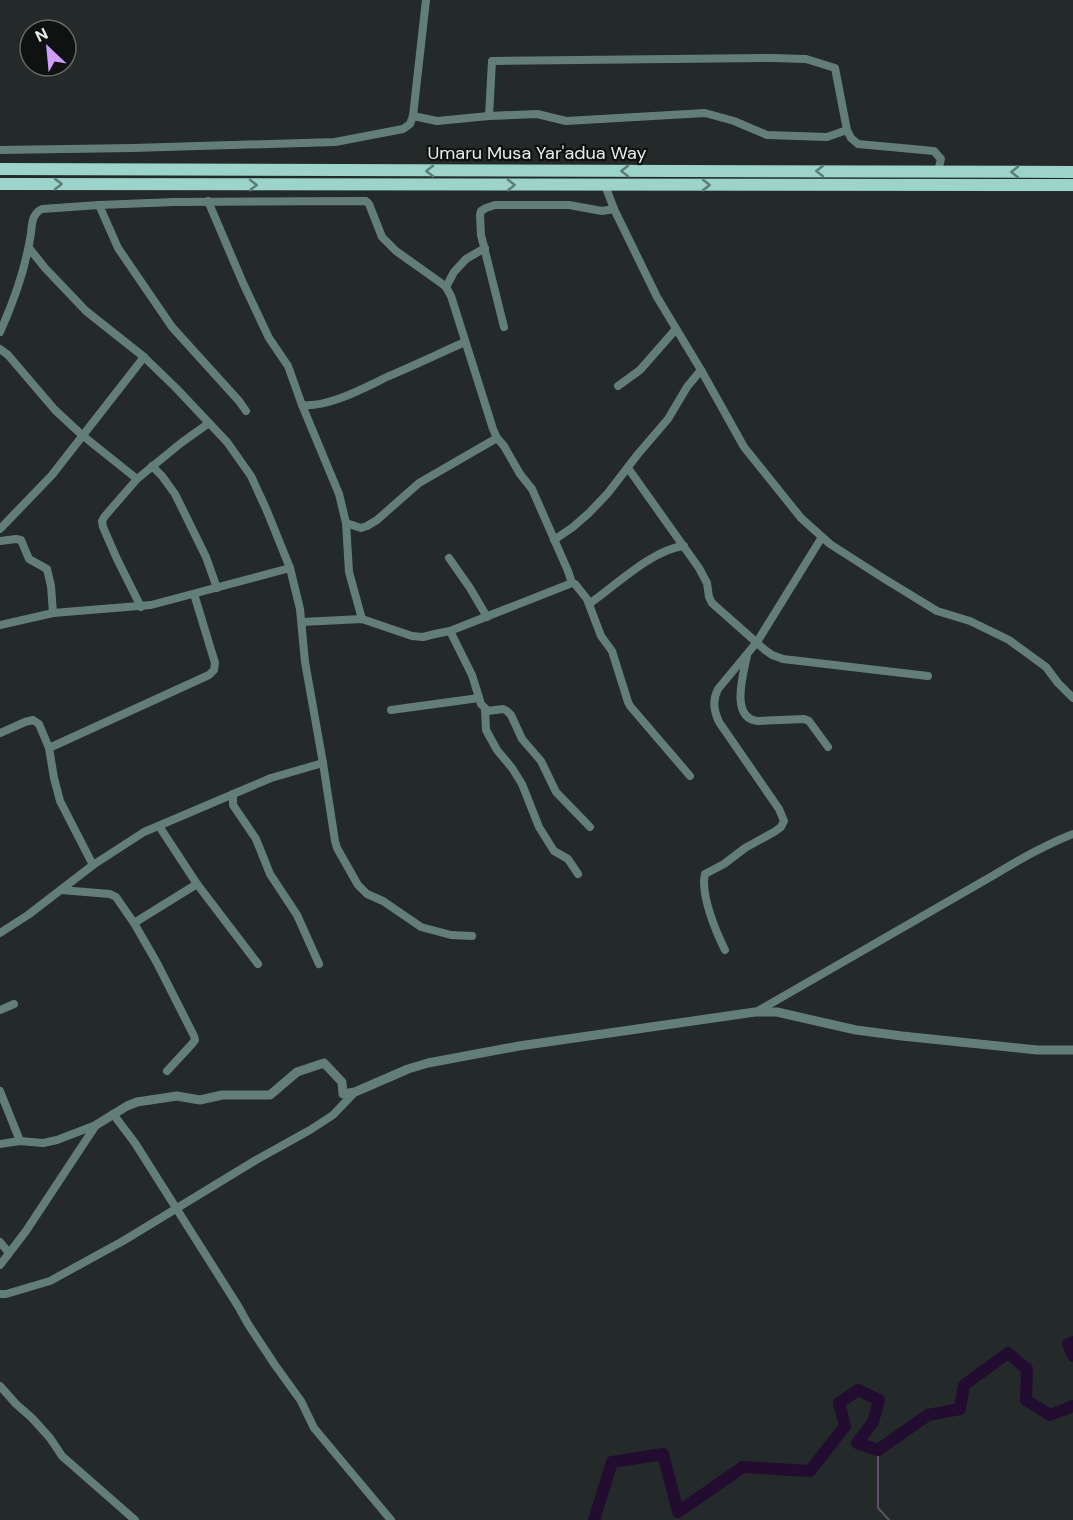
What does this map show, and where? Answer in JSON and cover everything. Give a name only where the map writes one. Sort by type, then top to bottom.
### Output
[{"type":"main road","name":"Umaru Musa Yar'adua Way","points":[[0,169],[1073,172]]},
{"type":"main road","name":"Umaru Musa Yar'adua Way","points":[[0,184],[1073,185]]},
{"type":"street","points":[[0,150],[335,142],[403,129],[410,124],[413,116],[426,0]]},
{"type":"street","points":[[489,116],[492,61],[806,59],[835,68],[847,130],[858,144],[934,151],[941,159],[939,171]]},
{"type":"street","points":[[413,116],[437,121],[537,114],[566,121],[705,113],[735,121],[767,135],[827,137],[847,130]]},
{"type":"street","points":[[605,185],[614,209],[657,297],[744,447],[801,518],[822,537],[937,611],[970,621],[1009,640],[1046,667],[1073,698]]},
{"type":"street","points":[[208,201],[269,338],[288,366],[339,494],[346,523],[349,572],[362,619]]},
{"type":"street","points":[[0,332],[29,248],[34,216],[42,209],[208,201],[366,201],[382,237],[396,251],[446,287],[457,311],[497,438],[531,489],[572,583],[589,604],[602,636],[612,651],[628,702],[690,776]]},
{"type":"street","points":[[99,205],[118,249],[172,327],[246,411]]},
{"type":"street","points":[[504,327],[481,235],[480,215],[482,211],[495,206],[569,205],[596,211],[614,209]]},
{"type":"street","points":[[29,248],[86,311],[144,357],[176,388],[232,449],[251,476],[290,568],[302,622],[305,662],[337,848],[358,885],[367,894],[383,901],[421,927],[451,935],[472,936]]},
{"type":"street","points":[[446,287],[454,272],[466,259],[485,248]]},
{"type":"street","points":[[618,386],[640,370],[676,329]]},
{"type":"street","points":[[302,405],[322,404],[357,391],[465,342]]},
{"type":"street","points":[[0,349],[82,435],[137,479]]},
{"type":"street","points":[[0,529],[52,475],[144,357]]},
{"type":"street","points":[[554,540],[573,527],[608,493],[668,419],[687,387],[701,370]]},
{"type":"street","points":[[141,606],[117,559],[102,521],[137,479],[209,423]]},
{"type":"street","points":[[346,523],[361,528],[367,526],[419,483],[497,438]]},
{"type":"street","points":[[152,466],[175,494],[204,551],[217,588]]},
{"type":"street","points":[[628,468],[684,546],[707,583],[712,603],[772,655],[783,659],[928,676]]},
{"type":"street","points":[[725,950],[711,917],[704,880],[705,874],[774,832],[781,827],[784,821],[779,809],[719,722],[714,697],[757,642],[822,537]]},
{"type":"street","points":[[0,541],[21,540],[29,559],[47,569],[51,586],[52,613]]},
{"type":"street","points":[[589,604],[644,563],[675,547],[684,546]]},
{"type":"street","points":[[448,558],[470,588],[487,617]]},
{"type":"street","points":[[0,625],[52,613],[141,606],[290,568]]},
{"type":"street","points":[[302,622],[362,619],[412,636],[423,637],[450,632],[572,583]]},
{"type":"street","points":[[49,748],[209,675],[214,670],[215,663],[194,594]]},
{"type":"street","points":[[450,632],[472,675],[485,709],[486,730],[497,750],[522,784],[539,827],[554,851],[568,859],[578,873]]},
{"type":"street","points":[[747,653],[740,684],[742,707],[746,717],[758,722],[804,719],[809,721],[828,747]]},
{"type":"street","points":[[391,710],[479,698]]},
{"type":"street","points":[[485,709],[488,711],[503,709],[511,715],[522,739],[541,761],[556,792],[590,826]]},
{"type":"street","points":[[0,733],[33,720],[39,724],[49,748],[60,801],[93,865]]},
{"type":"street","points":[[0,933],[28,915],[93,865],[144,832],[271,778],[323,763]]},
{"type":"street","points":[[233,794],[234,805],[256,839],[270,874],[297,915],[319,964]]},
{"type":"street","points":[[159,826],[197,884],[258,964]]},
{"type":"street","points":[[754,1012],[1020,859],[1073,834]]},
{"type":"street","points":[[134,923],[197,884]]},
{"type":"street","points":[[61,890],[110,894],[116,897],[134,923],[157,963],[195,1040],[166,1071]]},
{"type":"street","points":[[0,1010],[14,1004]]},
{"type":"street","points":[[0,1144],[20,1141],[43,1143],[57,1140],[96,1125],[136,1102],[177,1096],[200,1100],[222,1095],[270,1095],[297,1072],[324,1063],[342,1082],[343,1094],[355,1092],[408,1069],[428,1063],[519,1046],[754,1012],[777,1012],[856,1030],[902,1036],[1037,1050],[1073,1050]]},
{"type":"street","points":[[0,1091],[20,1141]]},
{"type":"street","points":[[0,1294],[50,1281],[123,1241],[175,1208],[310,1130],[333,1115],[355,1092]]},
{"type":"street","points":[[112,1114],[135,1143],[253,1332],[301,1401],[314,1428],[391,1520]]},
{"type":"street","points":[[0,1265],[26,1231],[96,1125]]},
{"type":"street","points":[[0,1242],[9,1253]]},
{"type":"street","points":[[0,1386],[32,1418],[63,1456],[135,1520]]},
{"type":"waterway","points":[[1073,1342],[1068,1344],[1073,1356]]},
{"type":"waterway","points":[[594,1520],[612,1462],[663,1454],[678,1512],[743,1467],[810,1471],[845,1426],[839,1403],[858,1390],[879,1400],[873,1422],[857,1443],[878,1450],[928,1415],[960,1409],[964,1385],[1008,1353],[1027,1369],[1026,1400],[1050,1415],[1073,1406]]},
{"type":"waterway","points":[[878,1450],[878,1508],[889,1520]]}]
